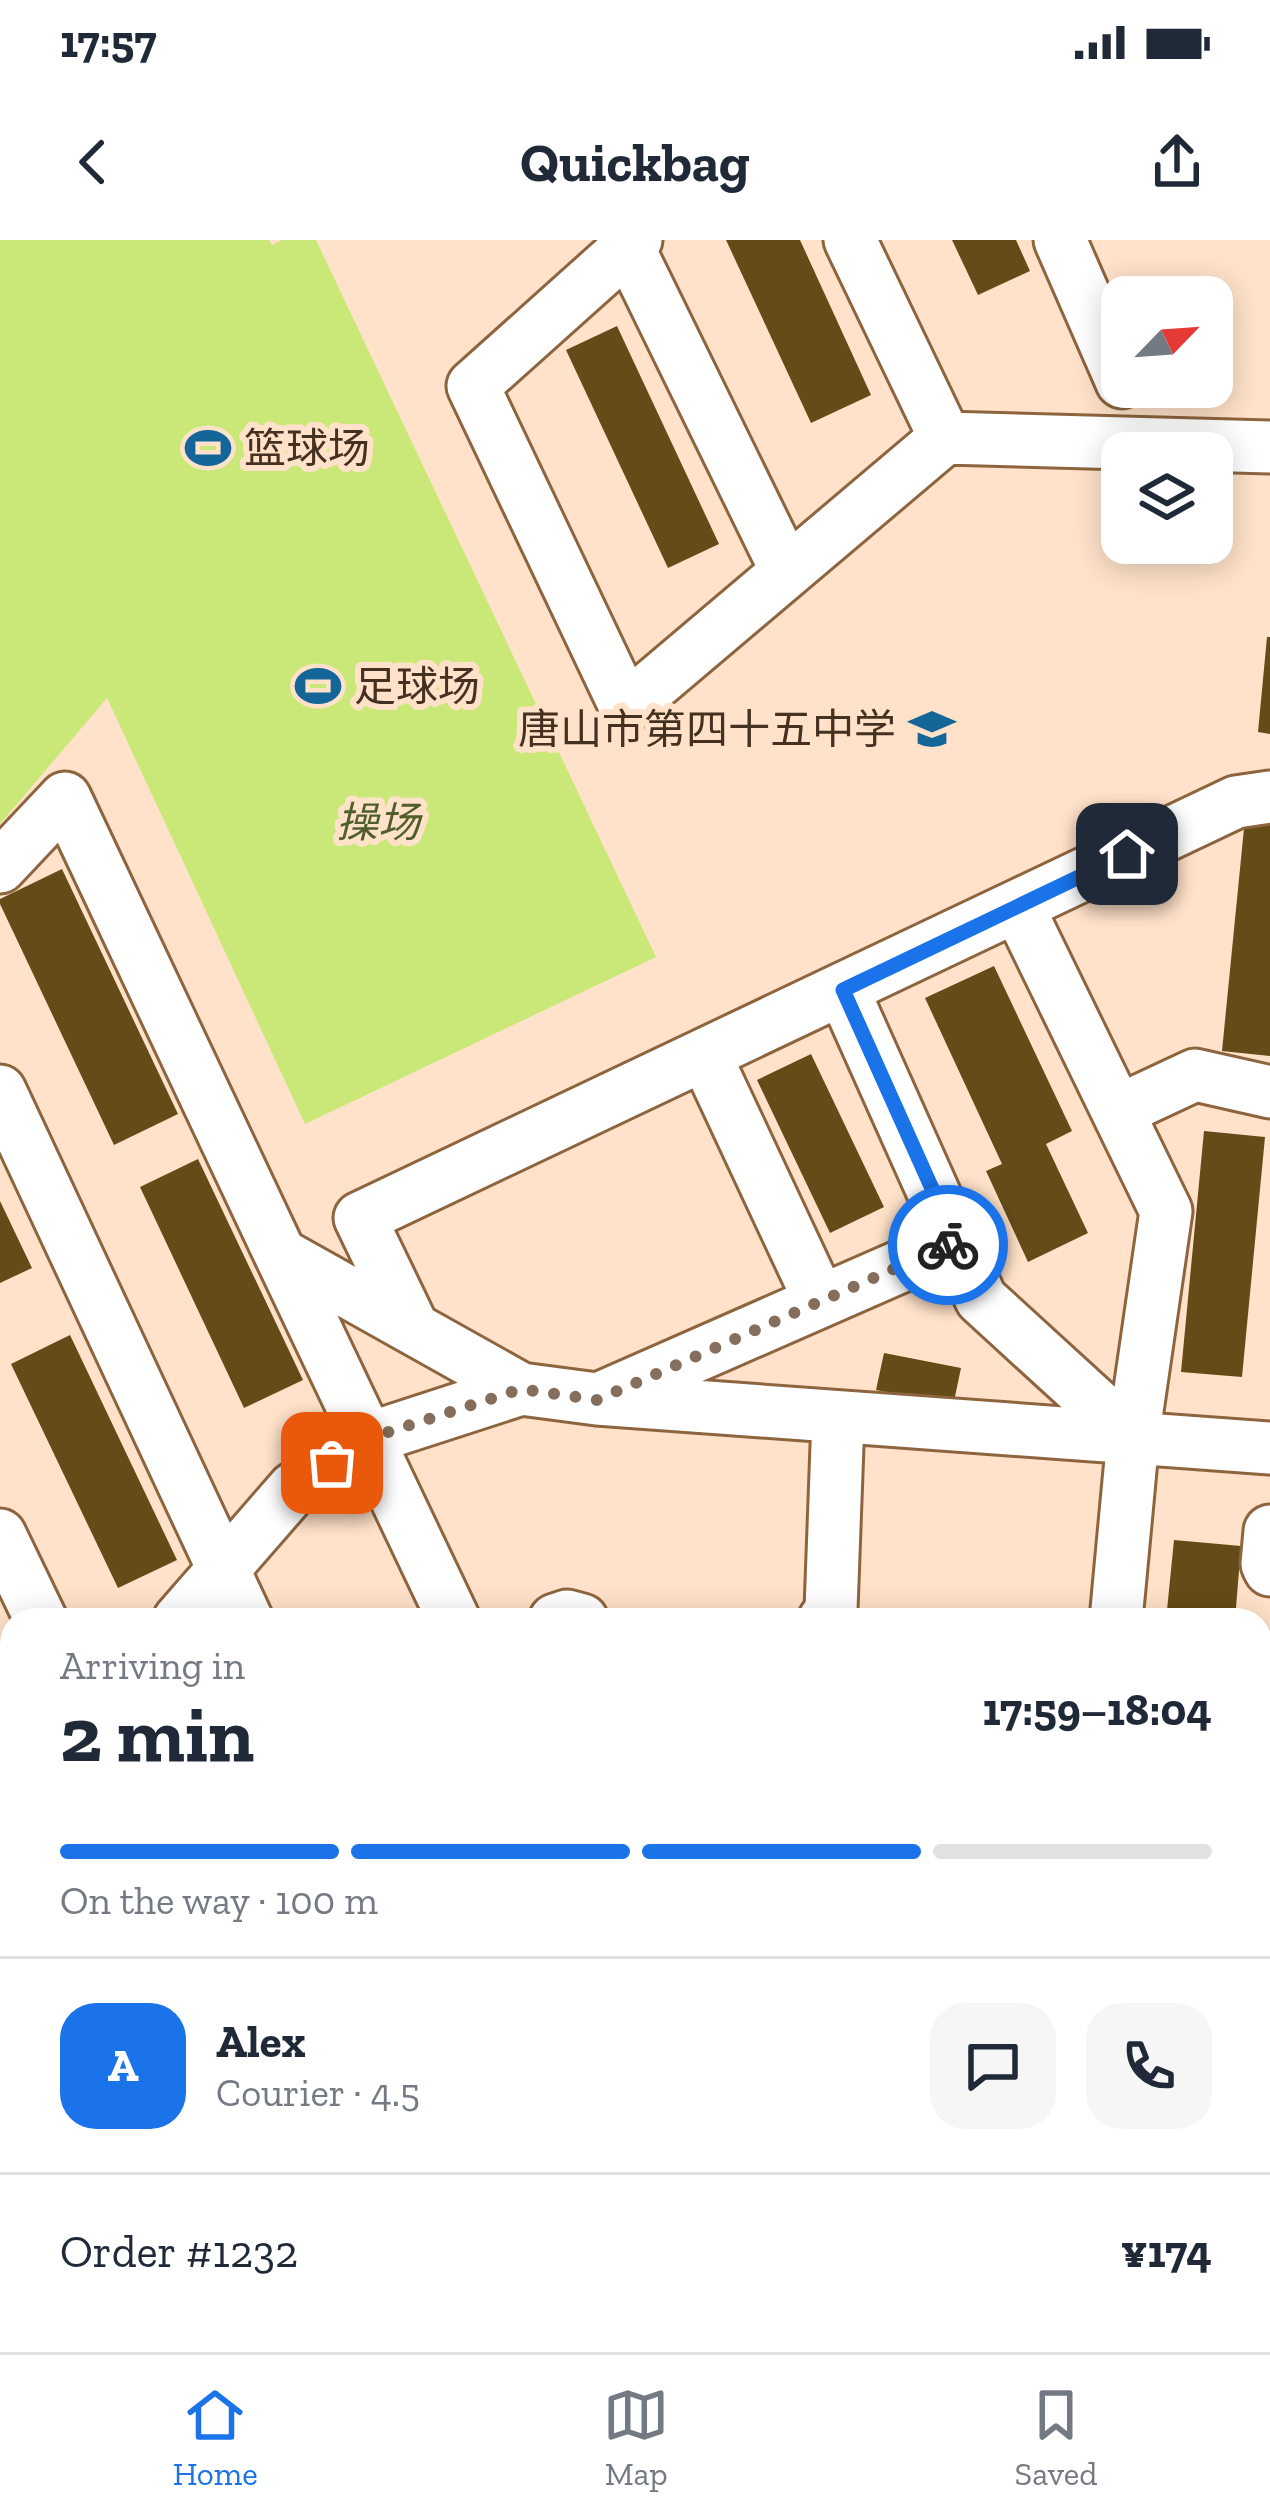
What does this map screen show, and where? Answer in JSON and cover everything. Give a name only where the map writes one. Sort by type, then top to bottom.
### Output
[{"type":"street","points":[[850,240],[945,437]]},
{"type":"street","points":[[1060,240],[1101,334]]},
{"type":"street","points":[[786,570],[632,243],[473,386],[626,708],[945,437],[1101,440]]},
{"type":"street","points":[[1233,445],[1270,447]]},
{"type":"street","points":[[413,1328],[360,1218],[1236,802],[1270,797]]},
{"type":"street","points":[[0,867],[64,798],[448,1608]]},
{"type":"street","points":[[1018,907],[1166,1211],[1133,1438],[1117,1608]]},
{"type":"street","points":[[843,990],[981,1298],[1133,1438]]},
{"type":"street","points":[[704,1055],[820,1301]]},
{"type":"street","points":[[1118,1111],[1195,1075],[1270,1092]]},
{"type":"street","points":[[0,1091],[241,1608]]},
{"type":"street","points":[[597,1400],[956,1242]]},
{"type":"street","points":[[280,1254],[521,1389],[597,1400],[1270,1448]]},
{"type":"street","points":[[189,1608],[294,1488],[370,1438],[521,1389]]},
{"type":"street","points":[[831,1608],[838,1418]]},
{"type":"street","points":[[1270,1531],[1270,1570]]},
{"type":"street","points":[[0,1535],[34,1608]]},
{"type":"green space","name":"操场","points":[[0,240],[269,240],[272,245],[282,240],[316,240],[656,957],[305,1124],[107,698],[0,824]]},
{"type":"building","points":[[726,240],[800,240],[871,395],[811,423]]},
{"type":"building","points":[[952,240],[1016,240],[1030,271],[978,295]]},
{"type":"building","points":[[617,326],[719,544],[668,568],[566,350]]},
{"type":"building","points":[[1270,637],[1270,734],[1258,732]]},
{"type":"building","points":[[1246,808],[1270,810],[1270,1056],[1222,1051]]},
{"type":"building","points":[[62,869],[178,1114],[114,1145],[0,904],[0,899]]},
{"type":"building","points":[[994,966],[1072,1131],[1046,1144],[1088,1233],[1028,1262],[986,1171],[1002,1164],[925,998]]},
{"type":"building","points":[[811,1054],[884,1207],[830,1233],[757,1080]]},
{"type":"building","points":[[1204,1131],[1265,1137],[1242,1377],[1181,1372]]},
{"type":"building","points":[[198,1159],[303,1380],[244,1408],[140,1187]]},
{"type":"building","points":[[0,1201],[32,1268],[0,1283]]},
{"type":"building","points":[[70,1335],[177,1560],[118,1588],[11,1364]]},
{"type":"building","points":[[884,1353],[961,1368],[953,1406],[876,1390]]},
{"type":"building","points":[[1174,1540],[1241,1546],[1236,1608],[1167,1608]]},
{"type":"way so far","points":[[332,1463],[370,1438],[521,1389],[597,1400],[948,1245]]},
{"type":"place","name":"篮球场","points":[[208,448]]},
{"type":"place","name":"足球场","points":[[318,686]]},
{"type":"place","name":"唐山市第四十五中学","points":[[932,729]]},
{"type":"route","points":[[948,1245],[956,1242],[843,990],[1127,854]]}]
